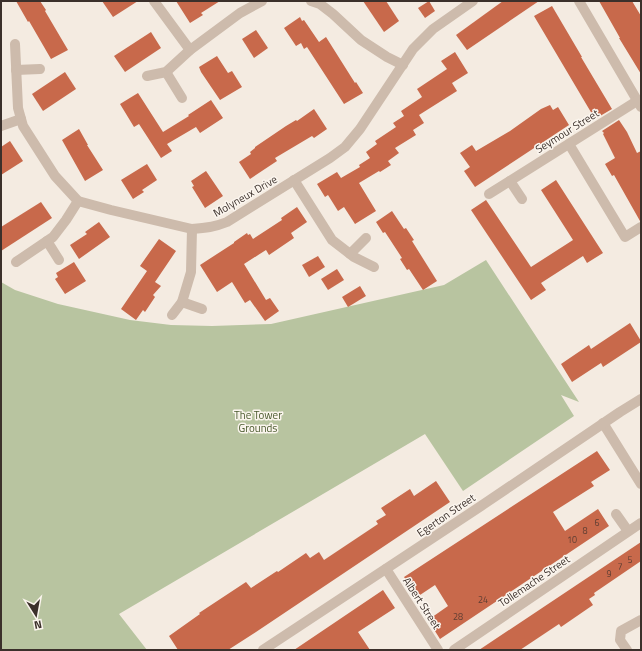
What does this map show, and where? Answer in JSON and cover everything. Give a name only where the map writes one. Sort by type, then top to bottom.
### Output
[{"type":"street","points":[[154,1],[190,50]]},
{"type":"street","points":[[147,76],[166,72],[190,50],[240,14],[262,1]]},
{"type":"street","points":[[311,1],[320,4],[333,14],[361,40],[387,58],[403,65]]},
{"type":"street","name":"Molyneux Drive","points":[[78,201],[192,229],[216,226],[227,222],[330,158],[345,147],[360,129],[413,49],[433,29],[473,1]]},
{"type":"street","points":[[578,1],[639,104]]},
{"type":"street","points":[[15,44],[18,108],[23,126],[55,176],[78,201],[53,237],[16,262]]},
{"type":"street","points":[[16,70],[40,69]]},
{"type":"street","points":[[166,72],[182,98]]},
{"type":"street","name":"Seymour Street","points":[[488,194],[569,144],[639,104]]},
{"type":"street","points":[[1,126],[21,119]]},
{"type":"street","points":[[569,144],[625,237],[641,227]]},
{"type":"street","points":[[294,180],[332,240],[350,254],[374,268]]},
{"type":"street","points":[[510,181],[522,199]]},
{"type":"street","points":[[172,315],[182,302],[191,272],[192,229]]},
{"type":"street","points":[[350,254],[366,238]]},
{"type":"street","points":[[47,241],[59,260]]},
{"type":"street","points":[[182,302],[202,309]]},
{"type":"street","name":"Egerton Street","points":[[263,650],[641,399]]},
{"type":"street","points":[[603,423],[640,482]]},
{"type":"street","points":[[616,514],[628,531]]},
{"type":"street","name":"Tollemache Street","points":[[454,650],[641,523]]},
{"type":"street","name":"Albert Street","points":[[386,569],[438,650]]},
{"type":"street","points":[[627,650],[620,640],[622,631],[641,620]]},
{"type":"green space","name":"The Tower Grounds","points":[[486,260],[579,402],[561,395],[574,416],[463,491],[425,434],[119,614],[147,650],[1,650],[1,282],[15,290],[58,304],[130,320],[171,325],[212,326],[271,324],[444,285]]},
{"type":"building","points":[[16,1],[40,1],[68,50],[51,59]]},
{"type":"building","points":[[102,1],[138,1],[113,17]]},
{"type":"building","points":[[176,1],[220,1],[201,13],[203,15],[190,23]]},
{"type":"building","points":[[363,1],[386,1],[399,21],[384,32]]},
{"type":"building","points":[[429,1],[435,11],[425,18],[418,8]]},
{"type":"building","points":[[503,1],[539,1],[467,50],[456,35]]},
{"type":"building","points":[[599,1],[632,1],[641,16],[641,74],[619,38]]},
{"type":"building","points":[[552,6],[612,109],[595,119],[534,16]]},
{"type":"building","points":[[300,17],[302,21],[304,20],[319,42],[326,37],[363,93],[344,104],[307,47],[304,49],[301,43],[296,46],[284,28]]},
{"type":"building","points":[[256,30],[268,48],[254,58],[242,39]]},
{"type":"building","points":[[151,32],[161,48],[125,72],[114,56]]},
{"type":"building","points":[[455,52],[468,73],[452,83],[457,91],[419,115],[424,123],[413,130],[416,135],[395,148],[399,153],[388,161],[391,165],[359,183],[376,211],[355,224],[344,207],[338,211],[328,195],[325,197],[317,184],[337,172],[341,178],[360,167],[359,165],[370,158],[366,152],[377,144],[375,141],[396,127],[393,123],[404,116],[401,111],[422,97],[417,89],[447,69],[441,61]]},
{"type":"building","points":[[217,56],[228,73],[232,71],[242,87],[220,100],[199,67]]},
{"type":"building","points":[[65,72],[76,89],[43,111],[32,94]]},
{"type":"building","points":[[138,93],[163,132],[211,100],[223,118],[200,133],[196,127],[167,144],[172,151],[161,158],[139,124],[134,127],[120,104]]},
{"type":"building","points":[[550,105],[553,110],[558,107],[569,125],[475,187],[464,171],[470,167],[460,153],[472,145],[476,151],[510,131],[541,109]]},
{"type":"building","points":[[314,109],[327,129],[314,138],[312,136],[275,158],[277,161],[250,179],[239,162],[251,154],[250,152],[255,147]]},
{"type":"building","points":[[619,120],[627,132],[637,153],[641,151],[641,221],[614,175],[612,176],[605,164],[615,158],[602,131]]},
{"type":"building","points":[[79,129],[103,170],[85,181],[62,140]]},
{"type":"building","points":[[10,141],[23,161],[1,175],[1,147]]},
{"type":"building","points":[[147,164],[157,180],[142,190],[144,192],[133,199],[121,180]]},
{"type":"building","points":[[206,171],[223,196],[205,208],[192,187],[194,186],[191,181]]},
{"type":"building","points":[[556,180],[603,253],[587,263],[583,256],[541,283],[546,290],[531,300],[471,210],[486,200],[531,267],[573,240],[541,190]]},
{"type":"building","points":[[41,202],[52,218],[1,251],[1,227]]},
{"type":"building","points":[[297,207],[307,222],[291,233],[294,238],[269,255],[266,250],[244,264],[266,300],[270,298],[279,311],[265,321],[250,300],[245,303],[232,282],[217,292],[200,265],[247,233],[248,235],[250,234],[253,239],[282,220],[281,218]]},
{"type":"building","points":[[392,211],[404,229],[406,228],[414,240],[412,241],[437,281],[423,290],[409,269],[407,270],[400,259],[402,258],[385,232],[383,233],[376,222]]},
{"type":"building","points":[[99,222],[110,237],[79,259],[70,245],[87,234],[85,232]]},
{"type":"building","points":[[159,239],[176,251],[155,282],[161,286],[153,295],[155,297],[145,312],[143,310],[136,320],[121,309],[147,271],[140,266]]},
{"type":"building","points":[[318,256],[325,267],[309,277],[302,265]]},
{"type":"building","points":[[74,262],[86,281],[65,294],[55,279],[58,277],[56,273]]},
{"type":"building","points":[[337,269],[344,280],[328,290],[321,279]]},
{"type":"building","points":[[360,286],[366,296],[348,307],[342,297]]},
{"type":"building","points":[[630,323],[641,342],[603,367],[601,363],[572,382],[561,364],[589,345],[591,349]]},
{"type":"building","points":[[597,451],[610,470],[591,482],[594,486],[553,512],[565,531],[598,509],[609,526],[440,639],[428,620],[448,606],[435,585],[417,597],[404,577]]},
{"type":"building","points":[[436,481],[450,502],[228,650],[178,650],[169,636],[200,614],[199,613],[246,582],[251,588],[306,553],[310,558],[319,552],[324,560],[378,524],[376,521],[386,515],[381,508],[410,489],[414,496]]},
{"type":"building","points":[[641,542],[641,561],[594,593],[595,595],[589,599],[593,605],[561,627],[559,624],[520,650],[479,650]]},
{"type":"building","points":[[383,590],[395,608],[358,632],[370,650],[294,650]]}]
